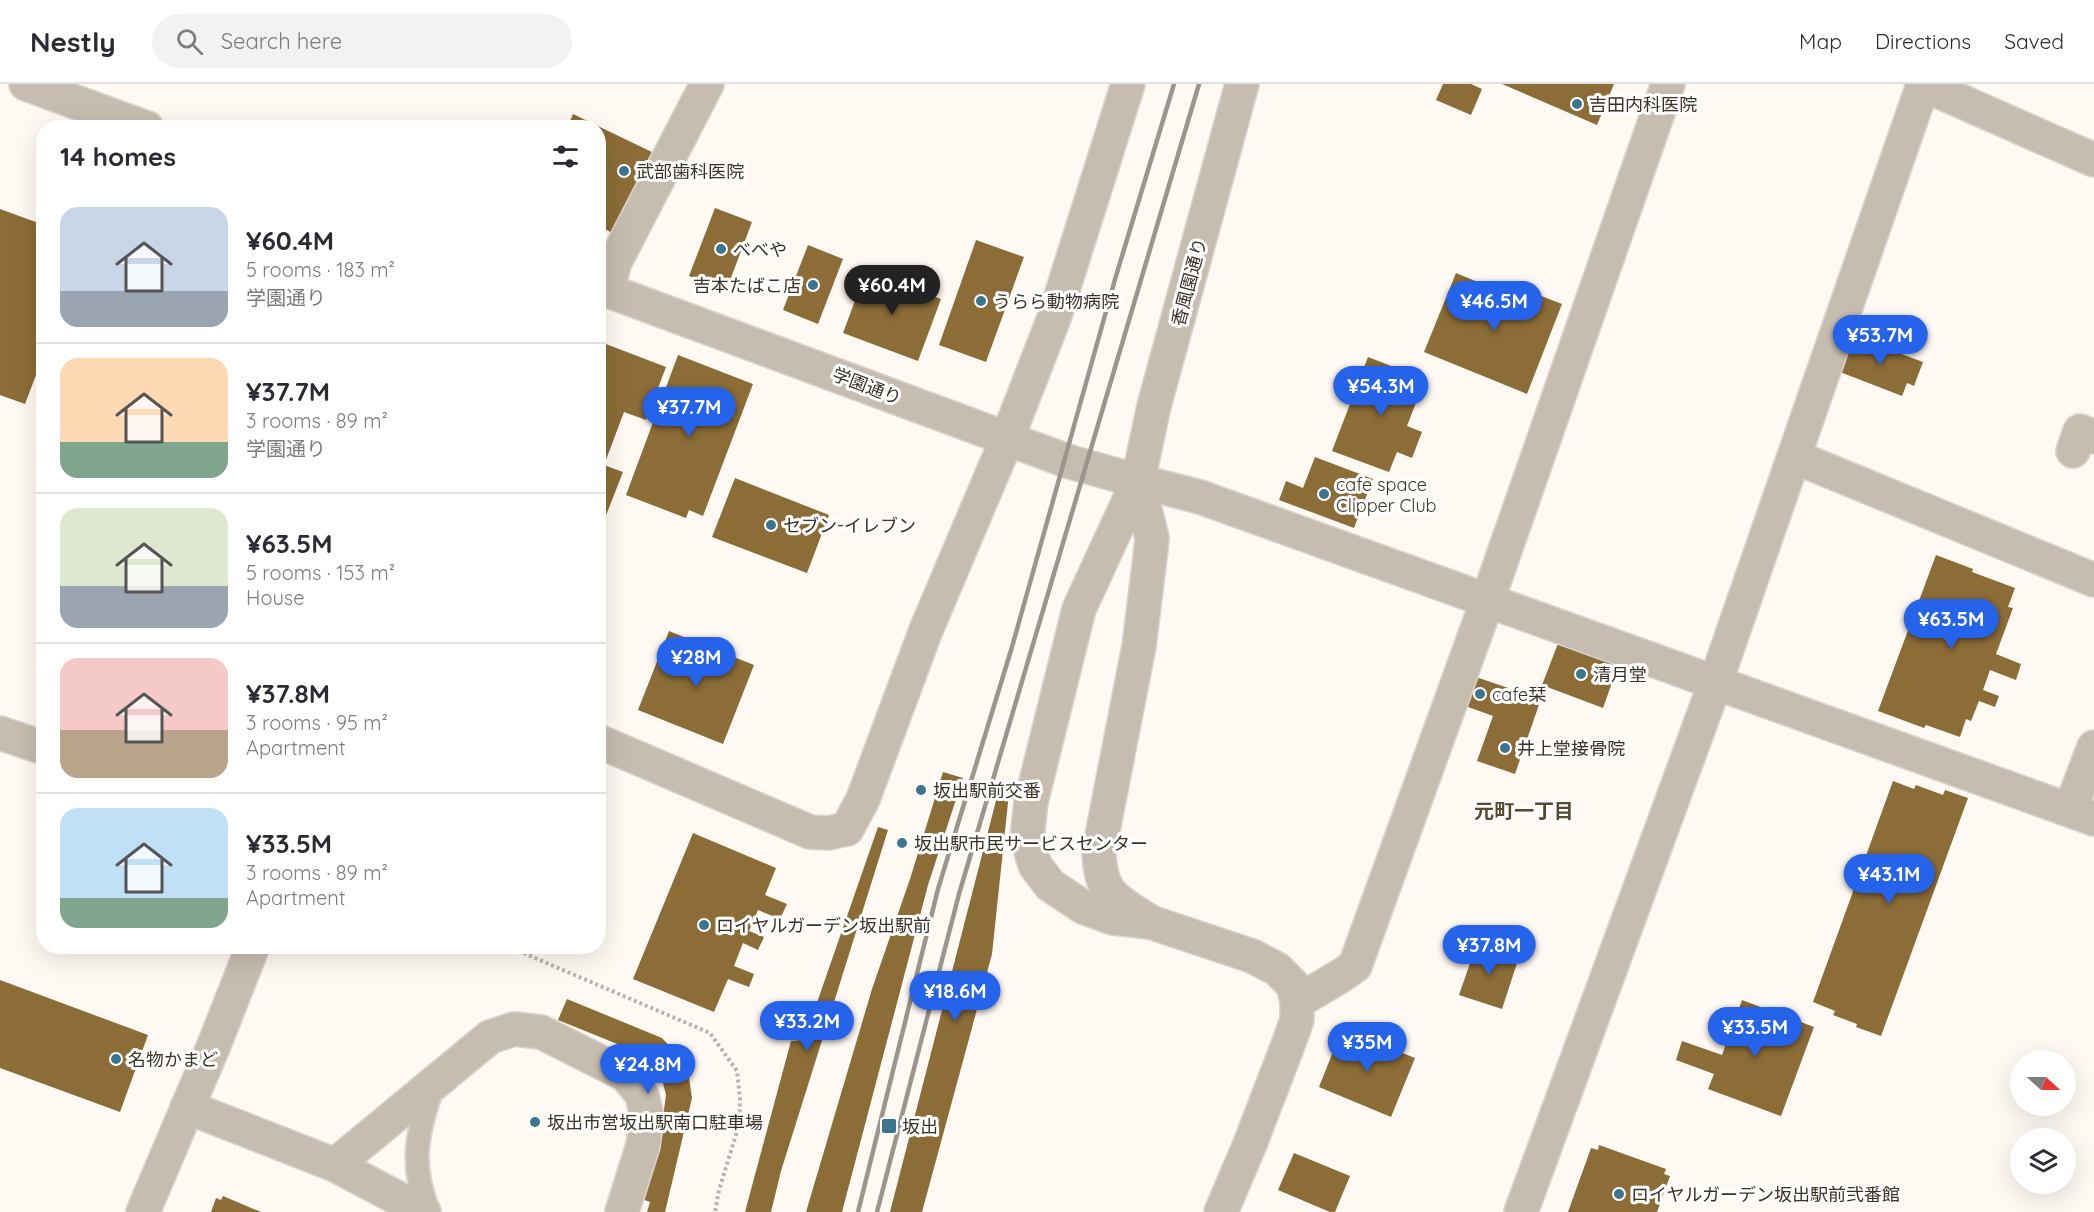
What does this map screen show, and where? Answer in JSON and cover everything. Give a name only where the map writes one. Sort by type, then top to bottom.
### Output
[{"type":"street","points":[[26,84],[68,91],[130,120]]},
{"type":"street","points":[[606,281],[707,84]]},
{"type":"street","points":[[606,744],[810,832],[828,833],[847,829],[863,799],[926,630],[1007,439],[1054,318],[1128,84]]},
{"type":"street","name":"香風園通り","points":[[1138,481],[1154,406],[1242,84]]},
{"type":"street","points":[[1298,1002],[1355,966],[1488,599],[1668,84]]},
{"type":"street","points":[[1521,1212],[1716,681],[1923,84],[2094,160]]},
{"type":"street","name":"学園通り","points":[[606,289],[1070,462],[1200,496],[2082,814]]},
{"type":"street","points":[[1795,457],[2094,580]]},
{"type":"street","points":[[1138,481],[1152,538],[1139,646],[1099,851],[1100,873],[1105,887],[1118,901],[1150,922]]},
{"type":"street","points":[[1138,481],[1079,609],[1031,802],[1027,838],[1035,865],[1050,885],[1083,907],[1113,918],[1150,922],[1251,956],[1277,969],[1293,985],[1298,1002],[1297,1020],[1250,1144],[1221,1212]]},
{"type":"street","points":[[0,733],[36,745]]},
{"type":"street","points":[[2082,814],[2094,747]]},
{"type":"street","points":[[143,1212],[250,954]]},
{"type":"street","points":[[335,1165],[490,1037],[514,1029],[541,1032],[626,1075],[642,1095],[647,1117],[643,1145],[622,1212]]},
{"type":"street","points":[[187,1107],[335,1165],[424,1212]]},
{"type":"lane","points":[[429,1212],[420,1187],[416,1158],[421,1124],[433,1085]]},
{"type":"path","points":[[526,954],[710,1033],[737,1071],[740,1099],[739,1125],[718,1190],[716,1212]]},
{"type":"building","points":[[1443,84],[1471,84],[1482,89],[1471,115],[1436,100]]},
{"type":"building","name":"吉田内科医院","points":[[1502,84],[1614,84],[1597,125]]},
{"type":"building","name":"武部歯科医院","points":[[573,114],[585,120],[570,120]]},
{"type":"building","name":"武部歯科医院","points":[[606,130],[658,155],[619,236],[606,230]]},
{"type":"building","name":"べべや","points":[[715,208],[752,222],[726,291],[689,276]]},
{"type":"building","points":[[0,209],[36,222],[36,375],[25,404],[0,395]]},
{"type":"building","name":"うらら動物病院","points":[[976,240],[1024,257],[986,362],[939,345]]},
{"type":"building","name":"吉本たばこ店","points":[[808,245],[843,259],[818,324],[783,310]]},
{"type":"building","points":[[866,271],[941,299],[918,361],[843,333]]},
{"type":"building","points":[[1456,273],[1514,297],[1518,287],[1562,304],[1527,394],[1424,352]]},
{"type":"building","points":[[1853,336],[1923,362],[1914,386],[1907,383],[1902,396],[1840,372]]},
{"type":"building","points":[[606,344],[666,367],[646,420],[624,412],[606,460]]},
{"type":"building","points":[[678,355],[753,384],[703,516],[689,510],[686,518],[626,495]]},
{"type":"building","points":[[1368,357],[1425,379],[1407,426],[1422,432],[1412,458],[1397,452],[1389,472],[1332,451]]},
{"type":"building","name":"cafe space Clipper Club","points":[[1315,457],[1373,479],[1354,528],[1279,500],[1286,481],[1303,488]]},
{"type":"building","points":[[606,466],[623,472],[606,515]]},
{"type":"building","points":[[735,478],[829,515],[807,573],[712,537]]},
{"type":"building","points":[[1936,555],[1973,569],[1972,572],[2015,588],[2008,607],[2013,608],[1996,654],[2021,664],[2016,680],[1990,670],[1983,690],[1999,696],[1995,707],[1979,701],[1971,721],[1966,719],[1960,737],[1926,725],[1924,728],[1878,711]]},
{"type":"building","points":[[669,631],[754,665],[723,744],[638,710]]},
{"type":"building","name":"清月堂","points":[[1559,641],[1619,663],[1603,708],[1542,685]]},
{"type":"building","points":[[1470,675],[1541,699],[1515,774],[1477,761],[1493,716],[1460,704]]},
{"type":"building","points":[[943,772],[963,778],[928,885],[842,1212],[806,1212],[872,989],[910,879]]},
{"type":"building","points":[[1893,781],[1914,789],[1916,785],[1943,795],[1945,790],[1968,798],[1881,1036],[1856,1027],[1857,1024],[1833,1015],[1835,1011],[1813,1002]]},
{"type":"building","points":[[999,789],[1009,793],[992,954],[922,1212],[890,1212]]},
{"type":"building","points":[[878,827],[888,830],[781,1171],[771,1212],[745,1212],[791,1041],[804,1040]]},
{"type":"building","name":"ロイヤルガーデン坂出駅前","points":[[693,833],[776,868],[765,895],[787,904],[780,919],[758,910],[749,931],[764,937],[758,950],[743,943],[734,966],[754,974],[749,987],[728,979],[714,1012],[633,979]]},
{"type":"building","points":[[1477,943],[1519,957],[1502,1009],[1459,995]]},
{"type":"building","points":[[0,980],[148,1035],[120,1112],[0,1068]]},
{"type":"building","points":[[567,999],[662,1038],[687,1065],[692,1098],[665,1212],[647,1212],[650,1202],[636,1197],[664,1110],[666,1095],[661,1075],[647,1056],[558,1020]]},
{"type":"building","points":[[1742,1000],[1814,1027],[1781,1116],[1708,1089],[1714,1074],[1676,1060],[1682,1041],[1722,1055]]},
{"type":"building","points":[[1342,1029],[1415,1058],[1391,1117],[1319,1087]]},
{"type":"building","name":"ロイヤルガーデン坂出駅前弐番館","points":[[1599,1145],[1666,1169],[1664,1174],[1670,1176],[1657,1212],[1568,1212],[1591,1148],[1598,1150]]},
{"type":"building","points":[[1294,1153],[1350,1176],[1335,1212],[1330,1212],[1278,1190]]},
{"type":"building","points":[[223,1196],[261,1212],[211,1212],[216,1198],[221,1200]]},
{"type":"railway","points":[[858,1212],[938,889],[1012,647],[1116,276],[1174,84]]},
{"type":"railway","points":[[877,1212],[959,894],[1199,84]]},
{"type":"place","name":"吉田内科医院","points":[[1577,104]]},
{"type":"place","name":"武部歯科医院","points":[[624,171]]},
{"type":"place","name":"べべや","points":[[721,249]]},
{"type":"place","name":"吉本たばこ店","points":[[813,285]]},
{"type":"place","name":"うらら動物病院","points":[[981,301]]},
{"type":"place","name":"cafe space Clipper Club","points":[[1324,494]]},
{"type":"place","name":"セブン-イレブン","points":[[771,525]]},
{"type":"place","name":"清月堂","points":[[1581,674]]},
{"type":"place","name":"cafe栞","points":[[1480,694]]},
{"type":"place","name":"井上堂接骨院","points":[[1505,748]]},
{"type":"place","name":"坂出駅前交番","points":[[921,790]]},
{"type":"place","name":"坂出駅市民サービスセンター","points":[[902,843]]},
{"type":"place","name":"ロイヤルガーデン坂出駅前","points":[[704,925]]},
{"type":"place","name":"名物かまど","points":[[116,1059]]},
{"type":"place","name":"坂出市営坂出駅南口駐車場","points":[[535,1122]]},
{"type":"place","name":"坂出","points":[[889,1126]]},
{"type":"place","name":"ロイヤルガーデン坂出駅前弐番館","points":[[1619,1194]]},
{"type":"district","name":"元町一丁目","points":[[1524,810]]}]
